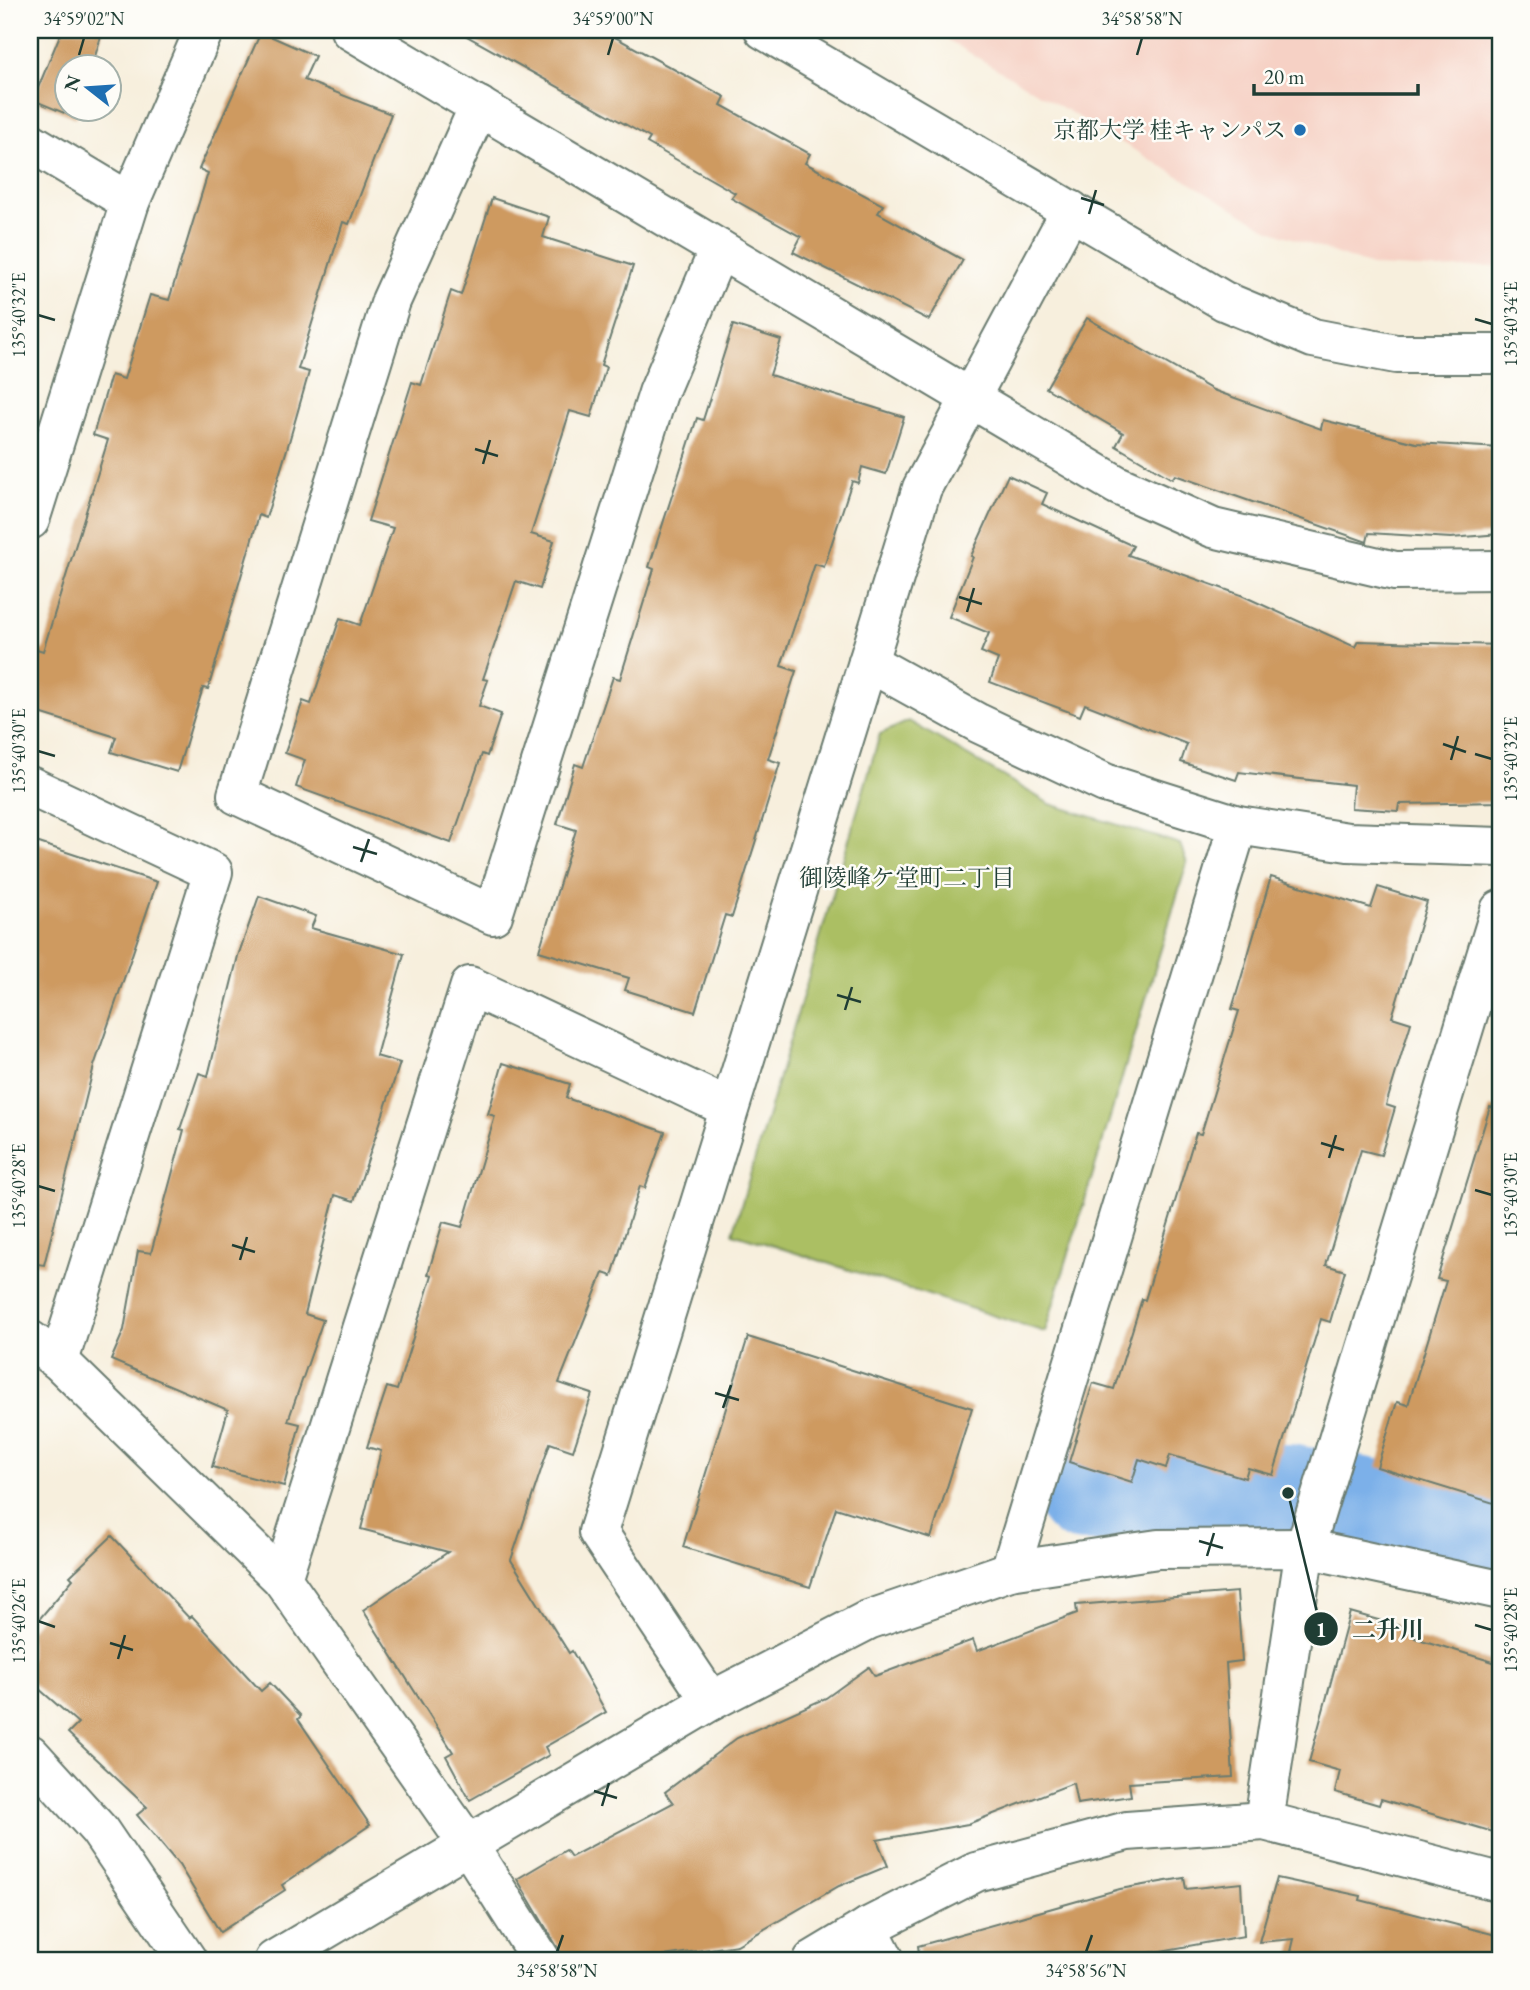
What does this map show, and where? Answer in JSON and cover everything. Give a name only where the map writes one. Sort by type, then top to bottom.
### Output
[{"type":"street","points":[[30,520],[130,202],[204,30]]},
{"type":"street","points":[[350,30],[1117,485],[1213,528],[1395,571],[1500,570]]},
{"type":"street","points":[[764,30],[1224,301],[1313,338],[1396,354],[1500,354]]},
{"type":"street","points":[[479,106],[391,301],[237,795],[493,915],[659,393],[719,249]]},
{"type":"street","points":[[30,142],[130,202]]},
{"type":"street","points":[[711,1702],[598,1532],[922,488],[1070,210]]},
{"type":"street","points":[[868,662],[978,723],[1105,783],[1238,825],[1348,842],[1500,847]]},
{"type":"street","points":[[30,786],[213,872],[44,1351],[282,1579],[467,1843],[541,1960]]},
{"type":"street","points":[[1010,1571],[1238,825]]},
{"type":"street","points":[[1264,1821],[1305,1548],[1500,910]]},
{"type":"street","points":[[282,1579],[470,986],[729,1108]]},
{"type":"street","points":[[274,1960],[467,1843],[711,1702],[868,1620],[1010,1571],[1158,1549],[1305,1548],[1500,1590]]},
{"type":"street","points":[[30,1754],[99,1830],[187,1960]]},
{"type":"street","points":[[813,1960],[868,1927],[976,1872],[1115,1835],[1264,1821],[1500,1882]]},
{"type":"street","points":[[868,1927],[885,1960]]},
{"type":"shaded area","name":"京都大学 桂キャンパス","points":[[931,30],[1500,30],[1500,266],[1439,269],[1371,266],[1270,230]]},
{"type":"green space","points":[[909,721],[1050,804],[1180,844],[1187,863],[1045,1332],[733,1233],[880,734]]},
{"type":"building","points":[[62,30],[103,30],[96,52],[53,52]]},
{"type":"building","points":[[456,30],[602,30],[725,97],[721,105],[810,154],[805,163],[883,205],[878,213],[963,260],[929,320],[793,252],[801,237],[731,198],[735,193],[647,143],[650,138]]},
{"type":"building","points":[[261,32],[315,56],[304,80],[391,114],[349,224],[343,222],[298,369],[309,372],[287,449],[266,518],[259,515],[208,689],[203,688],[177,772],[111,752],[116,737],[30,710],[30,674],[37,649],[43,651],[108,440],[93,435],[111,375],[124,379],[150,295],[169,300],[208,173],[199,169]]},
{"type":"building","points":[[52,54],[52,108],[33,100]]},
{"type":"building","points":[[492,198],[549,217],[543,237],[633,266],[601,365],[606,367],[591,417],[570,411],[531,534],[554,541],[540,589],[516,581],[483,679],[488,680],[479,706],[501,714],[487,756],[482,754],[451,843],[296,787],[305,760],[285,753],[303,701],[311,704],[340,618],[360,625],[393,528],[368,521],[412,382],[421,385],[451,291],[461,295]]},
{"type":"building","points":[[1087,318],[1213,390],[1321,429],[1323,420],[1416,443],[1500,448],[1500,534],[1451,538],[1369,533],[1367,542],[1175,475],[1172,479],[1116,446],[1123,433],[1046,388]]},
{"type":"building","points":[[733,325],[781,340],[770,375],[904,417],[886,474],[862,467],[858,483],[852,481],[824,567],[815,564],[781,666],[796,671],[768,759],[780,763],[732,917],[725,915],[695,1012],[625,990],[629,978],[539,951],[576,830],[557,824],[575,764],[583,767],[613,677],[620,679],[654,569],[649,567],[697,418],[703,420]]},
{"type":"building","points":[[1008,475],[1047,493],[1042,504],[1133,546],[1128,555],[1241,595],[1355,647],[1358,641],[1500,645],[1500,802],[1399,804],[1398,811],[1351,808],[1353,785],[1239,772],[1236,780],[1181,762],[1187,744],[1085,704],[1080,716],[990,682],[998,659],[981,652],[989,633],[949,617],[973,557],[971,556]]},
{"type":"building","points":[[30,840],[157,882],[94,1066],[44,1265],[30,1263]]},
{"type":"building","points":[[1271,877],[1371,908],[1378,887],[1427,902],[1392,1017],[1411,1023],[1386,1105],[1395,1108],[1381,1155],[1361,1150],[1326,1265],[1345,1271],[1330,1322],[1321,1319],[1273,1475],[1248,1468],[1245,1478],[1170,1455],[1166,1468],[1139,1459],[1132,1482],[1069,1462],[1093,1383],[1114,1389],[1142,1299],[1145,1300],[1196,1133],[1201,1134],[1239,1011],[1232,1009]]},
{"type":"building","points":[[259,896],[316,916],[311,928],[404,954],[376,1056],[400,1063],[354,1201],[335,1195],[305,1314],[323,1320],[288,1421],[300,1424],[284,1486],[212,1467],[228,1410],[111,1360],[124,1330],[138,1251],[151,1253],[184,1130],[180,1129],[199,1073],[208,1076],[238,956]]},
{"type":"building","points":[[503,1063],[570,1084],[566,1098],[665,1132],[645,1188],[640,1186],[612,1276],[603,1273],[559,1383],[592,1394],[573,1451],[550,1443],[511,1560],[569,1653],[572,1651],[606,1712],[545,1747],[549,1755],[470,1800],[446,1756],[453,1752],[363,1610],[448,1552],[361,1529],[381,1451],[367,1447],[387,1387],[397,1390],[432,1275],[428,1274],[443,1222],[462,1227],[495,1116],[488,1114]]},
{"type":"building","points":[[1490,1107],[1500,1109],[1500,1505],[1377,1467],[1397,1402],[1408,1405],[1446,1281],[1437,1279]]},
{"type":"building","points":[[748,1337],[972,1408],[931,1538],[836,1508],[810,1587],[683,1547]]},
{"type":"building","points":[[112,1536],[189,1618],[192,1616],[261,1691],[270,1683],[301,1716],[298,1719],[370,1825],[282,1885],[285,1890],[220,1932],[179,1865],[137,1815],[147,1807],[68,1733],[78,1723],[30,1681],[30,1630],[73,1579],[70,1576]]},
{"type":"building","points":[[1237,1592],[1242,1661],[1226,1663],[1233,1777],[1129,1783],[1131,1796],[1077,1804],[1073,1783],[968,1824],[877,1840],[888,1866],[839,1886],[737,1945],[637,1960],[565,1960],[517,1879],[566,1850],[571,1857],[673,1803],[665,1792],[737,1738],[826,1698],[869,1667],[875,1676],[973,1640],[977,1651],[1077,1613],[1076,1605]]},
{"type":"building","points":[[1350,1612],[1417,1631],[1415,1638],[1500,1664],[1500,1834],[1381,1799],[1379,1805],[1335,1792],[1340,1771],[1309,1762]]},
{"type":"building","points":[[1184,1878],[1186,1889],[1241,1883],[1244,1936],[1111,1960],[920,1960],[918,1946],[1120,1889]]},
{"type":"building","points":[[1277,1878],[1361,1896],[1360,1900],[1500,1936],[1500,1960],[1289,1960],[1294,1939],[1259,1942]]},
{"type":"waterway","points":[[1084,1493],[1288,1493],[1500,1530]]},
{"type":"place","name":"京都大学 桂キャンパス","points":[[1300,130]]},
{"type":"place","name":"二升川","points":[[1288,1493]]},
{"type":"district","name":"御陵峰ケ堂町二丁目","points":[[907,878]]}]
